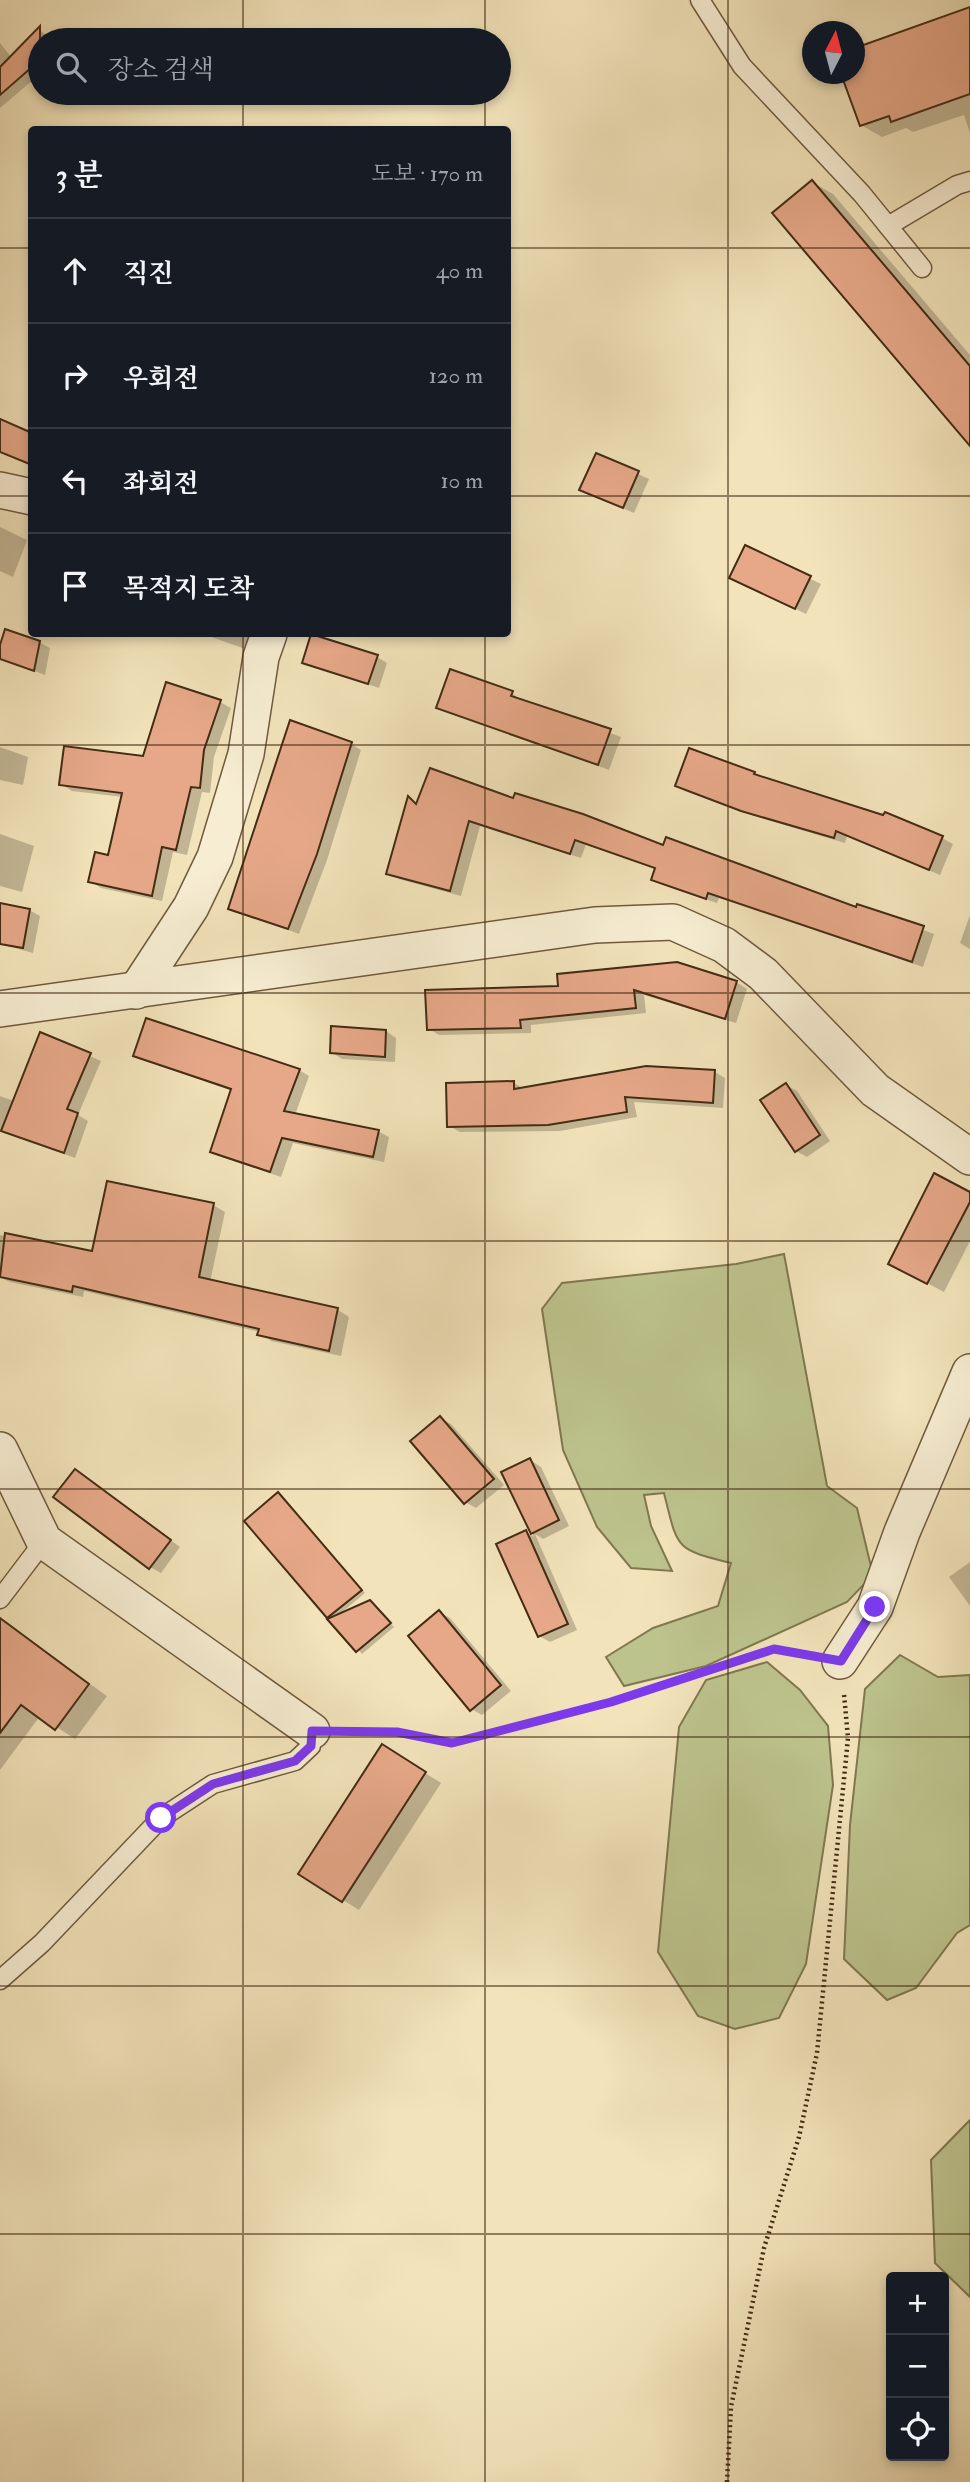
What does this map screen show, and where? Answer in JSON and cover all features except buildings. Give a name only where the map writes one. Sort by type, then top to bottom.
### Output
[{"type":"street","points":[[0,490],[28,496]]},
{"type":"street","points":[[136,991],[191,907],[215,857],[246,754],[261,657],[268,637]]},
{"type":"street","points":[[0,1009],[595,925],[673,922],[724,944],[763,974],[875,1090],[970,1157]]},
{"type":"street","points":[[841,1661],[875,1607],[902,1532],[970,1372]]},
{"type":"street","points":[[0,1450],[44,1541],[312,1731]]},
{"type":"lane","points":[[700,0],[741,66],[888,226],[922,268]]},
{"type":"lane","points":[[888,226],[957,185],[970,181]]},
{"type":"lane","points":[[0,1599],[44,1541]]},
{"type":"lane","points":[[0,1980],[42,1944],[161,1818],[213,1784],[295,1761],[311,1746],[312,1731]]},
{"type":"path","points":[[312,1731],[397,1732],[452,1743],[611,1702],[774,1649],[841,1661],[848,1738],[817,2053],[799,2137],[764,2248],[731,2407],[727,2482]]},
{"type":"green space","points":[[784,1254],[827,1486],[857,1508],[873,1575],[847,1602],[706,1666],[624,1686],[606,1657],[653,1628],[718,1606],[731,1563],[699,1554],[682,1544],[673,1526],[664,1493],[644,1495],[651,1526],[672,1571],[631,1568],[597,1527],[563,1450],[542,1309],[562,1283],[736,1264]]},
{"type":"green space","points":[[900,1655],[938,1677],[970,1675],[970,1925],[957,1933],[916,1988],[887,2000],[844,1959],[850,1825],[865,1689]]},
{"type":"green space","points":[[767,1662],[800,1690],[828,1726],[833,1785],[806,1964],[779,2018],[735,2029],[698,2016],[658,1952],[679,1727],[706,1680]]},
{"type":"green space","points":[[970,2120],[970,2297],[949,2277],[949,2272],[944,2272],[935,2263],[931,2160]]},
{"type":"route","points":[[161,1818],[213,1784],[295,1761],[311,1746],[312,1731],[397,1732],[452,1743],[611,1702],[774,1649],[841,1661],[875,1607]]}]
